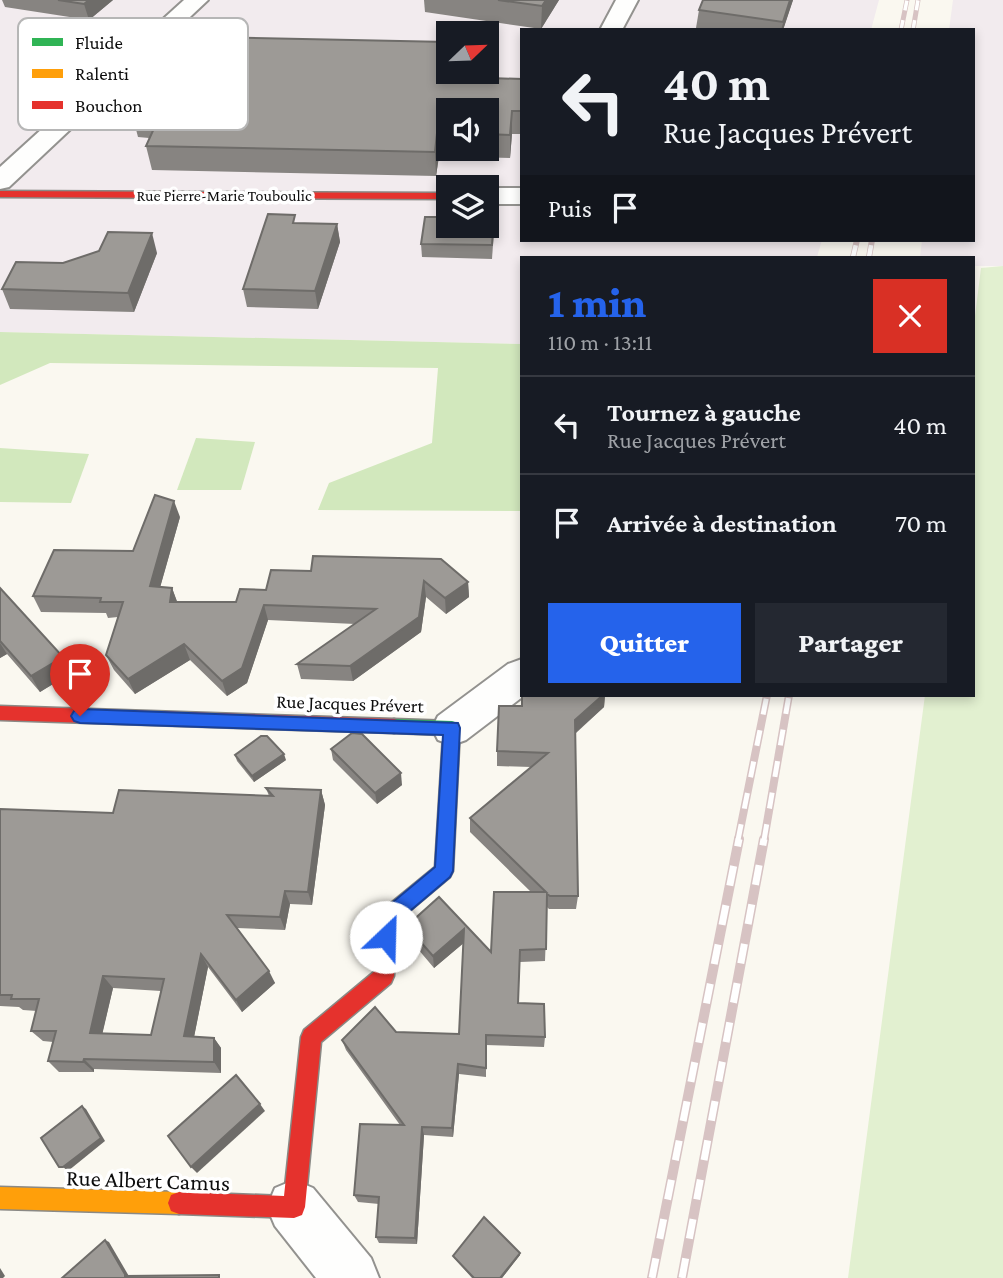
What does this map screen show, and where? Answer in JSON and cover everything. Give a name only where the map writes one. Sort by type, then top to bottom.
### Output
[{"type":"street","points":[[177,18],[197,0]]},
{"type":"street","points":[[612,28],[627,0]]},
{"type":"street","points":[[0,181],[56,130]]},
{"type":"street","name":"Rue Pierre-Marie Touboulic","points":[[0,194],[436,196]]},
{"type":"street","points":[[499,196],[520,196]]},
{"type":"street","points":[[351,1278],[294,1207],[311,1037],[384,976],[387,918],[444,871],[452,728],[520,677]]},
{"type":"street","name":"Rue Jacques Prévert","points":[[0,713],[452,728]]},
{"type":"street","name":"Rue Albert Camus","points":[[0,1198],[294,1207]]},
{"type":"shaded area","points":[[0,0],[879,0],[872,28],[520,28],[520,242],[821,242],[817,256],[520,256],[520,344],[0,332]]},
{"type":"shaded area","points":[[953,0],[1003,0],[1003,266],[975,266],[975,256],[920,256],[922,242],[975,242],[975,28],[949,28]]},
{"type":"green space","points":[[1003,266],[1003,1278],[848,1278],[925,697],[975,697],[975,316],[981,268]]},
{"type":"green space","points":[[0,332],[520,344],[520,511],[318,510],[329,483],[432,443],[438,368],[50,363],[0,385]]},
{"type":"green space","points":[[196,438],[255,442],[241,490],[177,490]]},
{"type":"green space","points":[[0,448],[89,454],[71,503],[0,502]]},
{"type":"building","points":[[58,0],[89,0],[84,4]]},
{"type":"building","points":[[498,0],[546,0],[542,6]]},
{"type":"building","points":[[703,0],[790,0],[783,22],[699,10]]},
{"type":"building","points":[[248,38],[436,42],[436,84],[499,84],[499,78],[520,79],[520,111],[512,111],[510,135],[499,135],[499,98],[436,98],[435,152],[146,146],[153,130],[248,130]]},
{"type":"building","points":[[268,214],[295,215],[293,223],[337,224],[315,291],[243,289]]},
{"type":"building","points":[[425,217],[436,217],[436,238],[492,238],[492,245],[421,244]]},
{"type":"building","points":[[108,232],[152,233],[128,293],[2,289],[16,262],[63,263],[99,251]]},
{"type":"building","points":[[155,495],[174,501],[150,586],[172,588],[170,602],[236,602],[240,589],[266,590],[271,570],[311,571],[313,556],[441,559],[468,582],[445,598],[424,581],[419,617],[350,666],[297,664],[376,609],[264,605],[242,668],[222,681],[184,644],[128,679],[106,655],[123,602],[100,602],[101,598],[33,596],[54,550],[133,551]]},
{"type":"building","points":[[0,588],[63,657],[31,676],[0,641]]},
{"type":"building","points":[[522,697],[601,697],[575,720],[578,896],[547,894],[546,949],[520,950],[518,1003],[544,1004],[545,1037],[486,1035],[486,1068],[458,1064],[452,1128],[422,1127],[415,1238],[376,1237],[379,1197],[354,1195],[360,1124],[404,1125],[342,1040],[375,1007],[396,1032],[459,1034],[464,929],[433,956],[410,930],[410,923],[439,897],[491,952],[494,892],[546,892],[470,818],[548,753],[497,751],[499,706],[522,706]]},
{"type":"building","points":[[352,733],[362,734],[401,773],[375,793],[331,749]]},
{"type":"building","points":[[261,736],[267,736],[284,754],[252,776],[235,755]]},
{"type":"building","points":[[266,788],[321,790],[308,892],[285,891],[280,917],[227,915],[269,971],[236,1000],[201,954],[184,1036],[214,1038],[214,1062],[84,1059],[83,1062],[48,1061],[56,1031],[31,1031],[39,999],[11,999],[12,995],[0,995],[0,809],[113,813],[119,790],[273,796]],"holes":[[[103,976],[164,979],[151,1035],[90,1033]]]},
{"type":"building","points":[[236,1075],[260,1104],[191,1167],[168,1136]]},
{"type":"building","points":[[82,1106],[101,1138],[63,1167],[59,1167],[41,1138]]},
{"type":"building","points":[[484,1217],[520,1253],[500,1278],[474,1278],[453,1256]]},
{"type":"building","points":[[105,1240],[125,1278],[62,1278]]},
{"type":"building","points":[[219,1275],[219,1278],[125,1278],[125,1276]]},
{"type":"railway","points":[[901,28],[907,0]]},
{"type":"railway","points":[[913,28],[918,0]]},
{"type":"railway","points":[[853,256],[857,242]]},
{"type":"railway","points":[[869,256],[872,242]]},
{"type":"railway","points":[[738,840],[767,697]]},
{"type":"railway","points":[[764,840],[789,697]]},
{"type":"railway","points":[[652,1278],[739,839]]},
{"type":"railway","points":[[682,1278],[764,839]]},
{"type":"traffic: fast","points":[[387,918],[444,871],[452,728],[394,726]]},
{"type":"traffic: slow","points":[[0,1198],[179,1203]]},
{"type":"traffic: jam","points":[[0,194],[436,196]]},
{"type":"traffic: jam","points":[[0,713],[394,726]]},
{"type":"traffic: jam","points":[[179,1203],[294,1207],[311,1037],[384,976],[387,918]]},
{"type":"route","points":[[80,716],[452,728],[444,871],[387,918],[386,937]]}]
